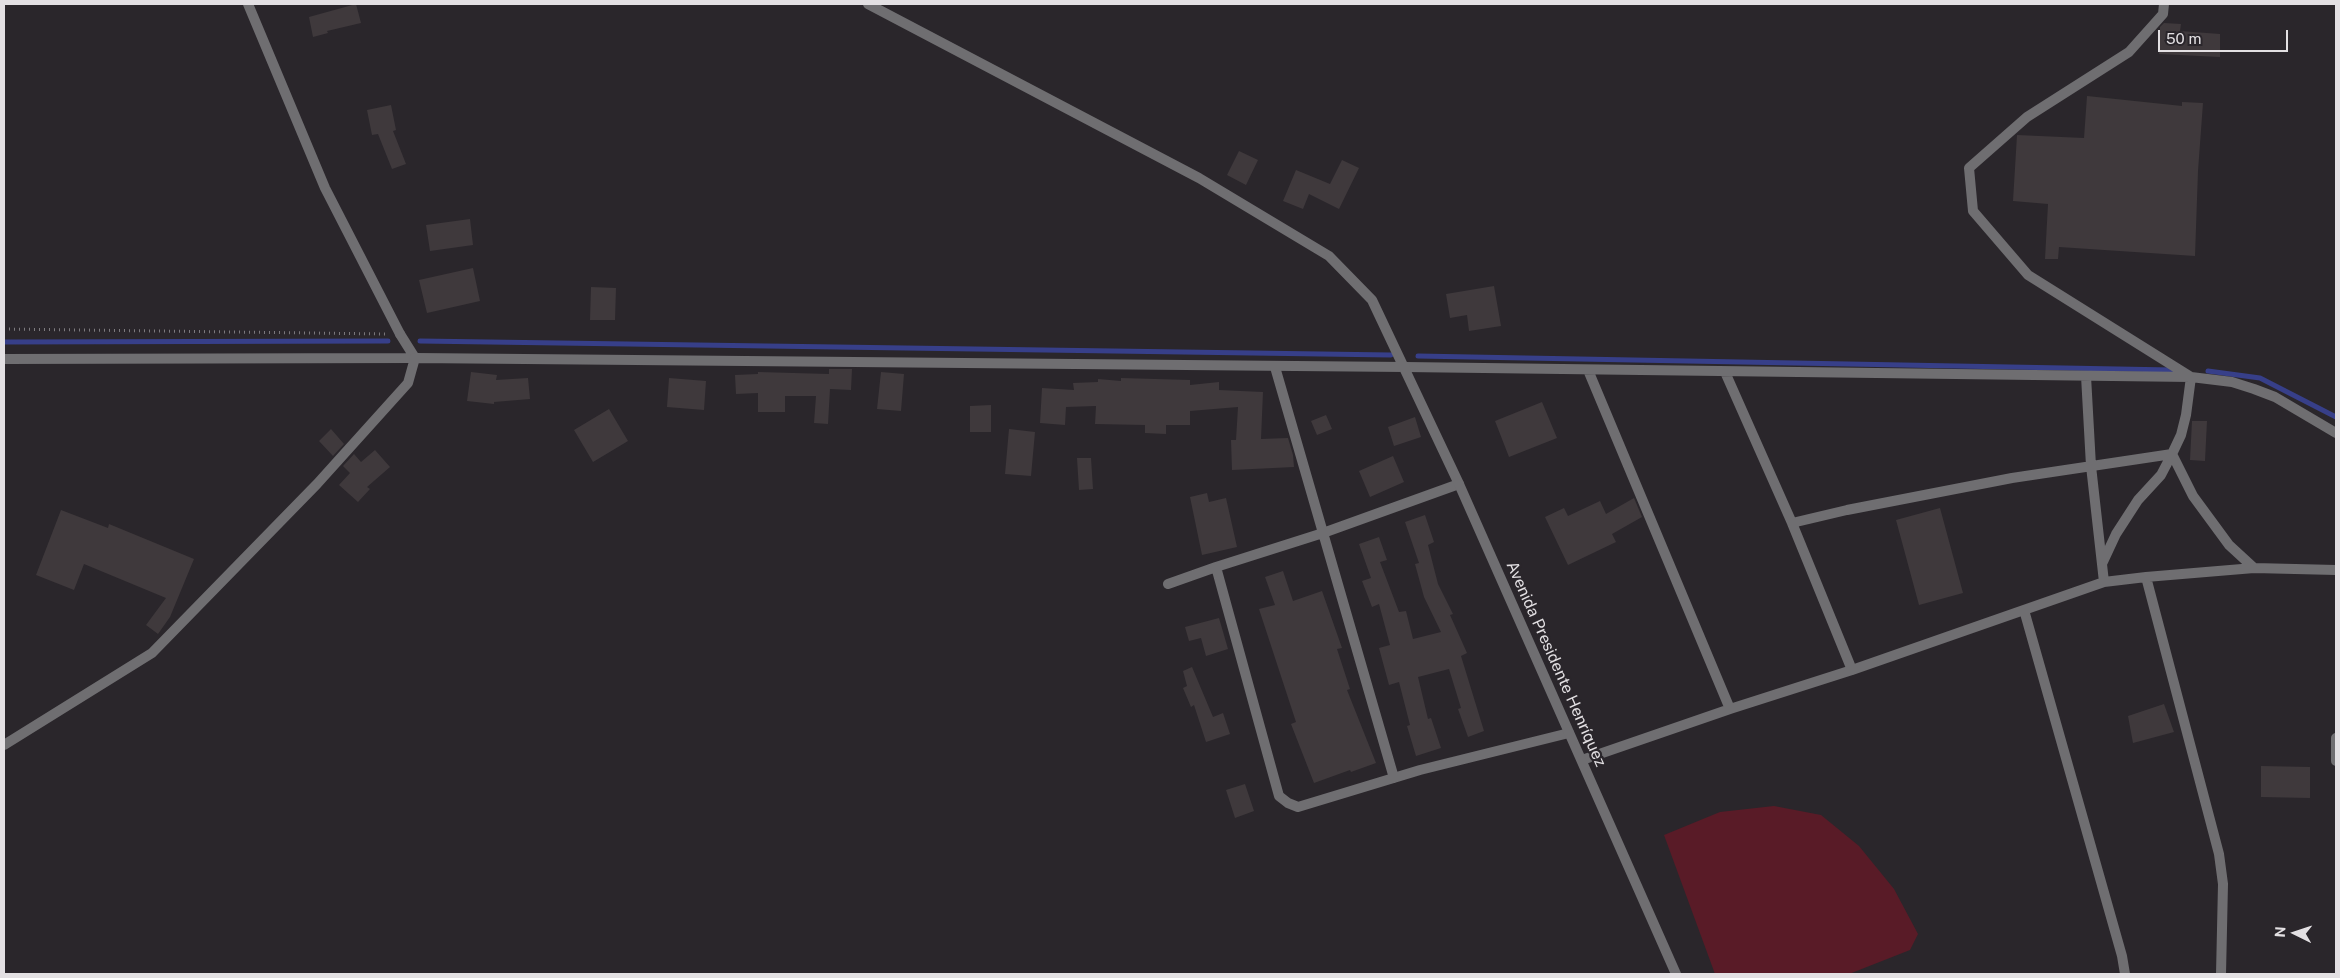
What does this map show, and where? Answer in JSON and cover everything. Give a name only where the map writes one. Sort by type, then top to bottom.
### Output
[{"type":"street","points":[[4,745],[152,653],[317,484],[408,383],[415,358],[400,334],[325,188],[248,4]]},
{"type":"street","name":"Avenida Presidente Henríquez","points":[[868,4],[1199,178],[1329,256],[1372,300],[1459,484],[1676,974]]},
{"type":"street","points":[[2164,4],[2163,14],[2129,52],[2027,116],[1969,168],[1973,211],[2028,275],[2191,377]]},
{"type":"street","points":[[4,358],[415,358],[1275,368],[1405,367],[2191,377],[2232,382],[2254,388],[2275,397],[2336,433]]},
{"type":"street","points":[[1275,368],[1394,778]]},
{"type":"street","points":[[1588,370],[1730,709]]},
{"type":"street","points":[[1725,372],[1792,523],[1852,670]]},
{"type":"street","points":[[2086,376],[2091,466],[2104,582]]},
{"type":"street","points":[[2102,564],[2116,534],[2138,500],[2160,475],[2172,454],[2181,435],[2186,415],[2191,377]]},
{"type":"street","points":[[1792,523],[1847,510],[2012,478],[2172,454]]},
{"type":"street","points":[[2172,454],[2198,503],[2229,545],[2254,568]]},
{"type":"street","points":[[1168,584],[1459,484]]},
{"type":"street","points":[[1216,568],[1279,796],[1288,803],[1298,807],[1394,778],[1520,744],[1569,734]]},
{"type":"street","points":[[1582,760],[1730,709],[1852,670],[2104,582],[2254,568],[2336,570]]},
{"type":"street","points":[[2146,577],[2219,854],[2223,884],[2221,974]]},
{"type":"street","points":[[2024,610],[2126,974]]},
{"type":"street","points":[[2336,738],[2336,761]]},
{"type":"path","points":[[4,329],[400,334]]},
{"type":"shaded area","points":[[1774,806],[1821,815],[1859,846],[1894,889],[1918,934],[1910,950],[1849,974],[1715,974],[1664,835],[1720,812]]},
{"type":"building","points":[[356,4],[361,23],[327,31],[328,33],[313,37],[309,17]]},
{"type":"building","points":[[2164,23],[2181,24],[2180,31],[2220,34],[2220,57],[2159,54],[2160,27]]},
{"type":"building","points":[[2087,96],[2182,106],[2182,102],[2203,103],[2195,256],[2059,247],[2058,259],[2045,259],[2048,204],[2013,201],[2017,135],[2084,138]]},
{"type":"building","points":[[391,105],[396,130],[393,131],[406,164],[392,169],[378,134],[372,135],[367,110]]},
{"type":"building","points":[[1239,151],[1258,160],[1246,185],[1227,175]]},
{"type":"building","points":[[1342,160],[1359,168],[1339,209],[1309,194],[1303,209],[1283,201],[1296,170],[1330,184]]},
{"type":"building","points":[[470,219],[473,245],[430,251],[426,225]]},
{"type":"building","points":[[473,268],[480,301],[427,313],[419,280]]},
{"type":"building","points":[[1494,286],[1501,326],[1469,331],[1467,315],[1450,318],[1446,294]]},
{"type":"building","points":[[591,287],[616,288],[615,320],[590,320]]},
{"type":"building","points":[[829,369],[852,369],[851,390],[830,389],[828,424],[814,423],[816,396],[785,396],[785,412],[758,412],[758,393],[736,394],[735,375],[758,374],[758,372],[829,374]]},
{"type":"building","points":[[471,372],[497,375],[496,380],[528,378],[530,399],[494,402],[494,404],[467,401]]},
{"type":"building","points":[[881,372],[904,374],[901,411],[877,409]]},
{"type":"building","points":[[669,378],[706,381],[704,410],[667,407]]},
{"type":"building","points":[[1121,378],[1190,380],[1190,385],[1219,382],[1219,390],[1263,392],[1261,439],[1288,438],[1294,467],[1232,470],[1231,440],[1236,440],[1238,407],[1190,411],[1190,425],[1166,425],[1166,434],[1145,433],[1145,425],[1095,424],[1096,406],[1066,407],[1065,425],[1040,423],[1042,388],[1074,390],[1073,383],[1098,382],[1098,379],[1121,381]]},
{"type":"building","points":[[1542,402],[1557,438],[1509,457],[1495,421]]},
{"type":"building","points":[[991,405],[991,432],[970,432],[970,406]]},
{"type":"building","points":[[609,409],[628,441],[593,462],[574,430]]},
{"type":"building","points":[[1326,415],[1332,429],[1317,435],[1311,421]]},
{"type":"building","points":[[1415,417],[1421,437],[1394,446],[1388,427]]},
{"type":"building","points":[[2192,421],[2207,421],[2205,461],[2190,460]]},
{"type":"building","points":[[331,429],[344,444],[333,456],[319,441]]},
{"type":"building","points":[[1009,429],[1035,432],[1031,476],[1005,474]]},
{"type":"building","points":[[375,450],[390,467],[367,487],[370,489],[358,502],[339,485],[350,473],[343,466],[354,454],[361,462]]},
{"type":"building","points":[[1393,456],[1404,482],[1370,497],[1359,471]]},
{"type":"building","points":[[1077,458],[1091,458],[1093,489],[1079,490]]},
{"type":"building","points":[[1207,493],[1209,502],[1226,498],[1237,547],[1202,555],[1190,497]]},
{"type":"building","points":[[1634,498],[1642,517],[1612,534],[1616,542],[1568,565],[1545,517],[1564,508],[1568,516],[1600,501],[1606,514]]},
{"type":"building","points":[[1940,508],[1963,593],[1919,605],[1896,520]]},
{"type":"building","points":[[61,510],[108,528],[109,524],[194,559],[170,617],[158,634],[146,625],[166,598],[84,564],[74,590],[36,575]]},
{"type":"building","points":[[1425,515],[1434,542],[1428,545],[1438,584],[1453,614],[1450,615],[1467,653],[1461,656],[1484,731],[1468,737],[1458,709],[1461,708],[1449,669],[1418,677],[1428,719],[1431,718],[1441,748],[1416,756],[1407,726],[1410,725],[1399,682],[1389,685],[1379,648],[1390,645],[1379,604],[1372,607],[1362,581],[1371,578],[1359,544],[1379,537],[1387,560],[1380,562],[1399,612],[1406,611],[1413,639],[1441,632],[1424,597],[1415,564],[1419,563],[1405,522]]},
{"type":"building","points":[[1283,571],[1293,601],[1322,591],[1342,648],[1337,649],[1350,689],[1347,690],[1376,763],[1314,783],[1291,724],[1296,722],[1259,609],[1275,605],[1265,577]]},
{"type":"building","points":[[1219,618],[1228,649],[1206,656],[1201,638],[1189,641],[1185,627]]},
{"type":"building","points":[[1192,667],[1213,717],[1223,713],[1230,734],[1206,742],[1194,705],[1191,707],[1183,688],[1187,686],[1183,671]]},
{"type":"building","points":[[2164,704],[2174,732],[2133,743],[2128,716]]},
{"type":"building","points":[[2261,766],[2310,767],[2310,798],[2261,797]]},
{"type":"building","points":[[1245,784],[1254,811],[1235,818],[1226,790]]},
{"type":"waterway","points":[[4,342],[388,341]]},
{"type":"waterway","points":[[420,341],[1391,355]]},
{"type":"waterway","points":[[1418,356],[2172,370]]},
{"type":"waterway","points":[[2208,371],[2260,378],[2336,417]]}]
